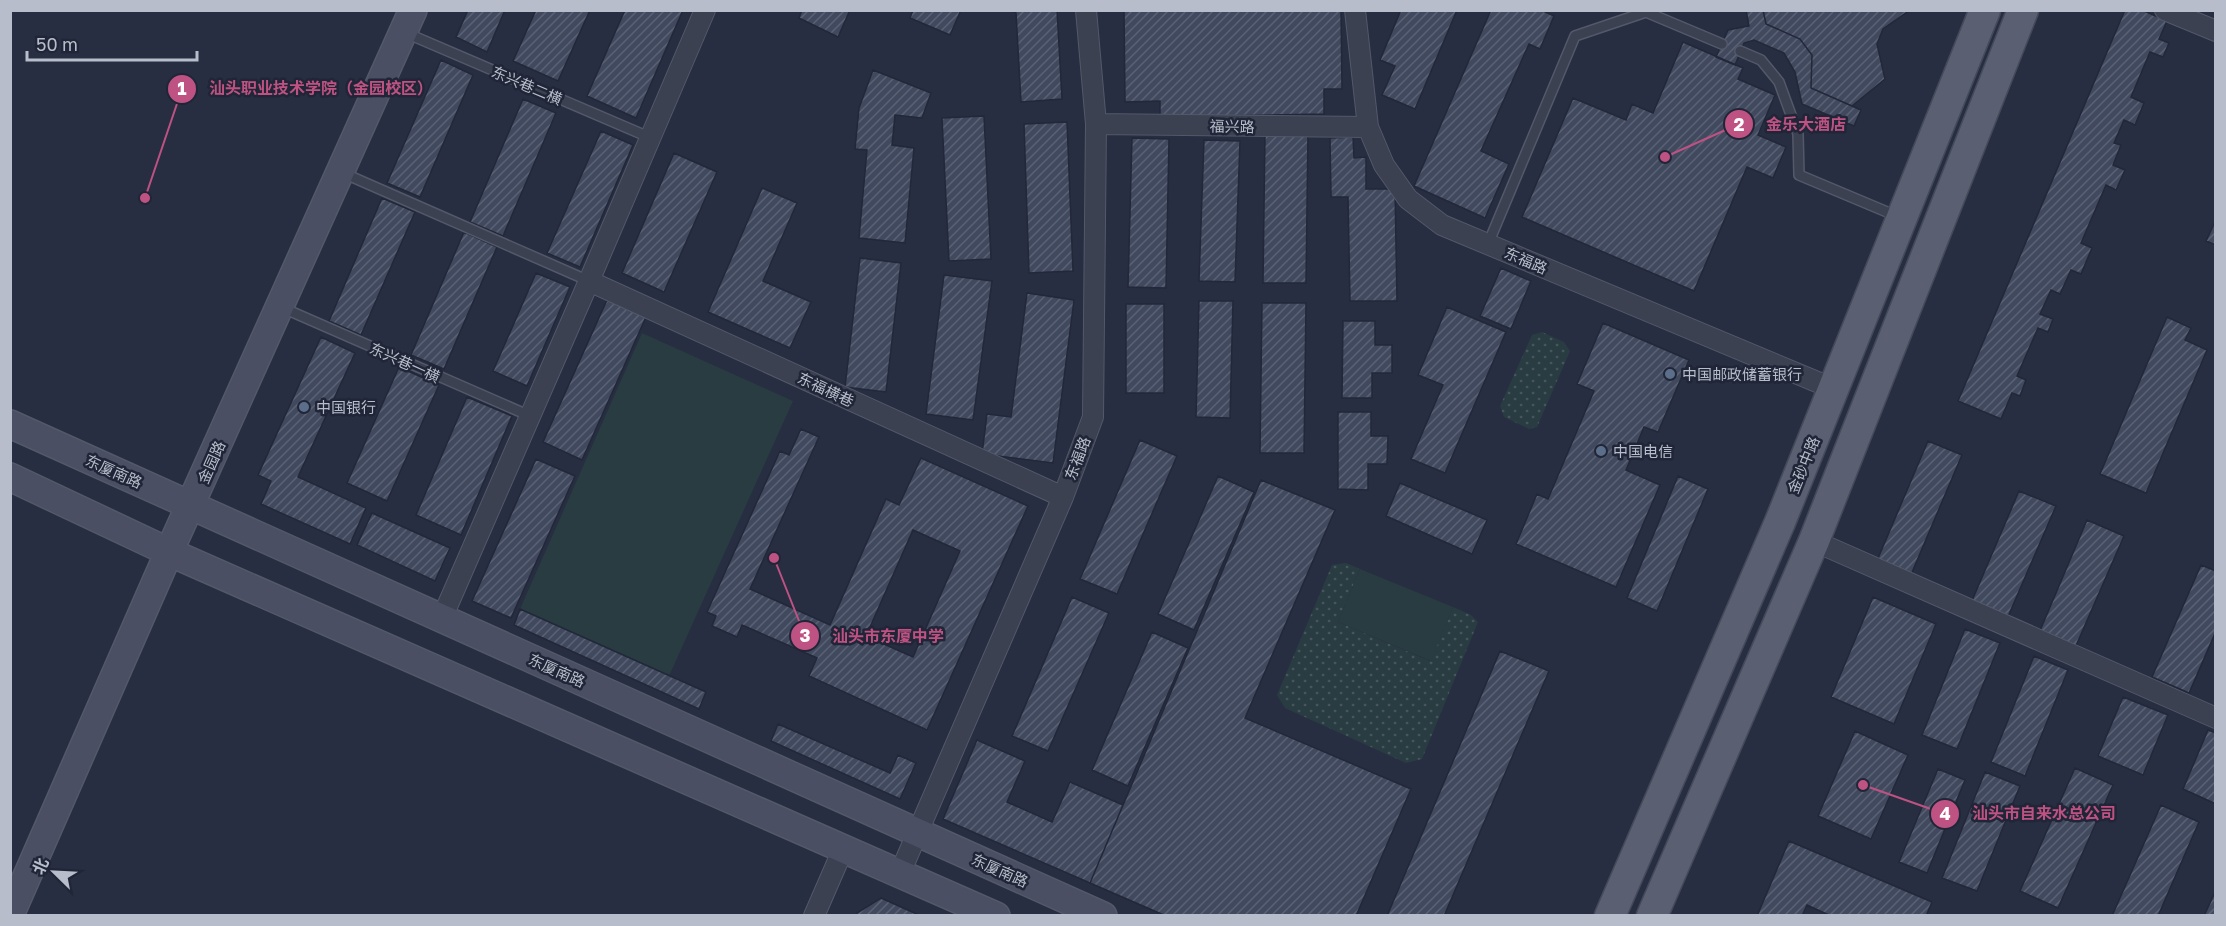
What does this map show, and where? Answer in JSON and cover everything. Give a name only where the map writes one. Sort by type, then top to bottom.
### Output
[{"type":"main road","name":"金砂中路","points":[[1610,915],[1780,522],[1985,10]]},
{"type":"main road","points":[[1652,915],[1814,541],[2023,10]]},
{"type":"street","points":[[442,618],[705,10]]},
{"type":"street","name":"东福路","points":[[900,873],[919,834],[1063,497],[1093,417],[1096,124],[1086,10]]},
{"type":"street","name":"东福路","points":[[1355,10],[1368,127],[1384,165],[1408,200],[1442,225],[1834,389]]},
{"type":"street","points":[[2165,10],[2216,31]]},
{"type":"street","name":"金园路","points":[[10,915],[169,552],[409,21]]},
{"type":"street","name":"福兴路","points":[[1096,124],[1368,127]]},
{"type":"street","name":"东福横巷","points":[[589,281],[1063,497]]},
{"type":"street","name":"东厦南路","points":[[10,424],[1103,915]]},
{"type":"street","points":[[10,477],[169,552],[996,915]]},
{"type":"street","points":[[1814,541],[2216,718]]},
{"type":"street","points":[[814,915],[844,847]]},
{"type":"lane","points":[[1488,244],[1575,36],[1646,12],[1722,44]]},
{"type":"lane","name":"东兴巷二横","points":[[409,21],[651,138]]},
{"type":"lane","points":[[1740,51],[1761,60],[1779,82],[1798,134],[1799,175],[1902,218]]},
{"type":"lane","points":[[341,172],[589,281]]},
{"type":"lane","name":"东兴巷一横","points":[[281,307],[530,416]]},
{"type":"shaded area","points":[[1542,332],[1564,342],[1570,351],[1537,427],[1529,429],[1504,417],[1500,406],[1532,335]]},
{"type":"shaded area","points":[[642,333],[793,401],[669,676],[520,609]]},
{"type":"shaded area","points":[[1346,563],[1360,569],[1338,622],[1430,661],[1453,607],[1471,615],[1478,622],[1422,759],[1406,763],[1285,708],[1277,695],[1332,565]]},
{"type":"shaded area","points":[[1360,569],[1453,607],[1431,661],[1338,622]]},
{"type":"building","points":[[468,10],[505,10],[487,52],[456,37]]},
{"type":"building","points":[[536,10],[590,10],[558,81],[513,61]]},
{"type":"building","points":[[625,10],[683,10],[636,118],[587,96]]},
{"type":"building","points":[[802,10],[850,10],[838,37],[799,18]]},
{"type":"building","points":[[913,10],[961,10],[950,35],[910,18]]},
{"type":"building","points":[[1010,10],[1057,10],[1062,99],[1021,102],[1016,13]]},
{"type":"building","points":[[1124,10],[1341,10],[1342,89],[1324,89],[1324,114],[1160,117],[1160,101],[1125,102]]},
{"type":"building","points":[[1401,10],[1457,10],[1415,109],[1382,95],[1395,66],[1380,60]]},
{"type":"building","points":[[1491,10],[1541,10],[1554,16],[1540,49],[1529,44],[1481,151],[1509,164],[1485,218],[1414,186]]},
{"type":"building","points":[[1746,10],[1763,10],[1766,24],[1800,39],[1812,55],[1811,88],[1861,110],[1854,126],[1802,104],[1795,72],[1784,53],[1754,40],[1744,43],[1735,65],[1716,57],[1728,30],[1749,26]]},
{"type":"building","points":[[1763,10],[1910,10],[1883,29],[1877,44],[1885,79],[1852,106],[1811,88],[1812,55],[1800,39],[1766,24]]},
{"type":"building","points":[[2125,10],[2142,10],[2167,21],[2159,39],[2169,43],[2163,57],[2150,52],[2131,97],[2144,103],[2135,125],[2124,120],[2114,143],[2121,145],[2113,165],[2125,170],[2116,190],[2106,185],[2081,243],[2092,248],[2081,274],[2071,270],[2060,294],[2051,290],[2040,314],[2053,319],[2048,332],[2038,328],[2017,376],[2026,380],[2020,396],[2012,393],[2001,419],[1958,401]]},
{"type":"building","points":[[1683,42],[1743,68],[1738,79],[1775,95],[1758,135],[1786,147],[1773,178],[1747,167],[1694,291],[1522,217],[1573,98],[1626,120],[1632,104],[1653,113]]},
{"type":"building","points":[[441,60],[473,75],[420,197],[387,183]]},
{"type":"building","points":[[873,70],[931,93],[922,118],[895,115],[892,145],[914,148],[905,243],[859,238],[867,150],[855,149],[859,108]]},
{"type":"building","points":[[523,99],[556,113],[503,236],[470,222]]},
{"type":"building","points":[[984,116],[991,259],[949,261],[942,118]]},
{"type":"building","points":[[1067,122],[1073,271],[1029,273],[1024,124]]},
{"type":"building","points":[[601,131],[633,145],[580,267],[547,253]]},
{"type":"building","points":[[1265,133],[1308,133],[1306,283],[1263,283]]},
{"type":"building","points":[[1353,137],[1354,158],[1366,157],[1366,189],[1395,189],[1397,301],[1350,301],[1348,197],[1331,197],[1330,138]]},
{"type":"building","points":[[1132,138],[1169,139],[1166,288],[1128,287]]},
{"type":"building","points":[[1204,140],[1240,141],[1235,282],[1199,281]]},
{"type":"building","points":[[674,153],[717,172],[664,292],[622,273]]},
{"type":"building","points":[[762,188],[797,203],[763,281],[811,302],[790,348],[708,312]]},
{"type":"building","points":[[382,198],[415,212],[361,335],[329,321]]},
{"type":"building","points":[[2216,220],[2216,245],[2206,241]]},
{"type":"building","points":[[464,232],[497,247],[444,369],[411,355]]},
{"type":"building","points":[[860,258],[901,263],[886,392],[845,387]]},
{"type":"building","points":[[1501,268],[1531,281],[1511,329],[1480,316]]},
{"type":"building","points":[[536,273],[570,287],[527,386],[493,371]]},
{"type":"building","points":[[944,275],[992,281],[973,420],[926,414]]},
{"type":"building","points":[[1027,293],[1074,300],[1053,463],[982,454],[987,414],[1011,417]]},
{"type":"building","points":[[607,300],[646,317],[582,460],[543,442]]},
{"type":"building","points":[[1199,301],[1233,301],[1230,418],[1196,417]]},
{"type":"building","points":[[1262,303],[1306,303],[1304,453],[1260,453]]},
{"type":"building","points":[[1126,304],[1164,304],[1164,393],[1126,393]]},
{"type":"building","points":[[1447,307],[1506,332],[1445,473],[1411,459],[1443,385],[1418,375]]},
{"type":"building","points":[[2167,317],[2191,328],[2185,340],[2207,350],[2146,493],[2100,474]]},
{"type":"building","points":[[1343,321],[1375,321],[1375,345],[1392,345],[1392,373],[1372,373],[1372,398],[1342,398]]},
{"type":"building","name":"中国电信","points":[[1603,323],[1689,360],[1658,432],[1644,427],[1626,470],[1660,485],[1616,587],[1516,544],[1537,494],[1548,499],[1594,391],[1577,384]]},
{"type":"building","points":[[321,337],[355,353],[298,477],[366,508],[350,544],[261,504],[271,481],[258,475]]},
{"type":"building","points":[[399,367],[439,385],[387,501],[347,483]]},
{"type":"building","points":[[467,397],[512,416],[461,535],[416,515]]},
{"type":"building","points":[[1338,412],[1371,412],[1371,436],[1388,436],[1387,464],[1368,464],[1368,490],[1338,489]]},
{"type":"building","points":[[801,429],[819,437],[750,589],[830,625],[886,499],[899,505],[921,458],[1028,506],[927,730],[809,676],[817,658],[742,625],[737,637],[712,626],[716,616],[707,612],[780,451],[789,455]],"holes":[[[913,530],[960,551],[913,657],[866,636]]]},
{"type":"building","points":[[1140,440],[1177,456],[1117,594],[1080,579]]},
{"type":"building","points":[[1928,441],[1962,455],[1910,577],[1876,563]]},
{"type":"building","points":[[536,459],[575,476],[511,618],[472,601]]},
{"type":"building","points":[[1218,476],[1254,492],[1194,630],[1158,614]]},
{"type":"building","points":[[1678,476],[1708,489],[1657,611],[1627,598]]},
{"type":"building","points":[[1261,480],[1335,510],[1245,718],[1411,789],[1356,916],[1166,916],[1090,883]]},
{"type":"building","points":[[1400,483],[1487,520],[1472,554],[1386,516]]},
{"type":"building","points":[[2019,491],[2056,506],[2007,619],[1971,603]]},
{"type":"building","points":[[372,513],[450,548],[435,581],[357,545]]},
{"type":"building","points":[[2087,520],[2124,536],[2075,648],[2039,633]]},
{"type":"building","points":[[2201,565],[2216,571],[2216,631],[2189,693],[2152,677]]},
{"type":"building","points":[[1072,597],[1109,613],[1048,751],[1012,736]]},
{"type":"building","points":[[1873,597],[1936,624],[1894,724],[1831,697]]},
{"type":"building","points":[[520,609],[706,692],[699,709],[514,625]]},
{"type":"building","points":[[1965,629],[2000,643],[1957,749],[1922,735]]},
{"type":"building","points":[[1152,632],[1188,648],[1128,786],[1092,770]]},
{"type":"building","points":[[1500,651],[1549,671],[1444,916],[1387,916]]},
{"type":"building","points":[[2034,656],[2068,670],[2025,776],[1991,762]]},
{"type":"building","points":[[2123,697],[2168,715],[2143,775],[2098,756]]},
{"type":"building","points":[[778,724],[890,773],[898,755],[916,763],[900,799],[771,741]]},
{"type":"building","points":[[2208,730],[2216,733],[2216,804],[2183,789]]},
{"type":"building","points":[[1855,731],[1908,755],[1871,839],[1818,816]]},
{"type":"building","points":[[977,740],[1025,761],[1007,802],[1052,822],[1070,782],[1123,805],[1090,883],[943,819]]},
{"type":"building","points":[[2075,768],[2113,785],[2058,908],[2020,891]]},
{"type":"building","points":[[1938,769],[1965,780],[1927,873],[1899,862]]},
{"type":"building","points":[[1985,772],[2020,786],[1977,891],[1942,878]]},
{"type":"building","points":[[2161,805],[2199,822],[2158,916],[2112,916]]},
{"type":"building","points":[[1789,841],[1932,902],[1926,916],[1831,916],[1807,905],[1802,916],[1757,916]]},
{"type":"building","points":[[2216,890],[2216,916],[2204,916]]},
{"type":"building","points":[[881,898],[921,916],[855,916]]},
{"type":"place","name":"金乐大酒店","points":[[1665,157]]},
{"type":"place","name":"汕头职业技术学院（金园校区）","points":[[145,198]]},
{"type":"place","name":"中国邮政储蓄银行","points":[[1670,374]]},
{"type":"place","name":"中国银行","points":[[304,407]]},
{"type":"place","name":"中国电信","points":[[1601,451]]},
{"type":"place","name":"汕头市东厦中学","points":[[774,558]]},
{"type":"place","name":"汕头市自来水总公司","points":[[1863,785]]}]
